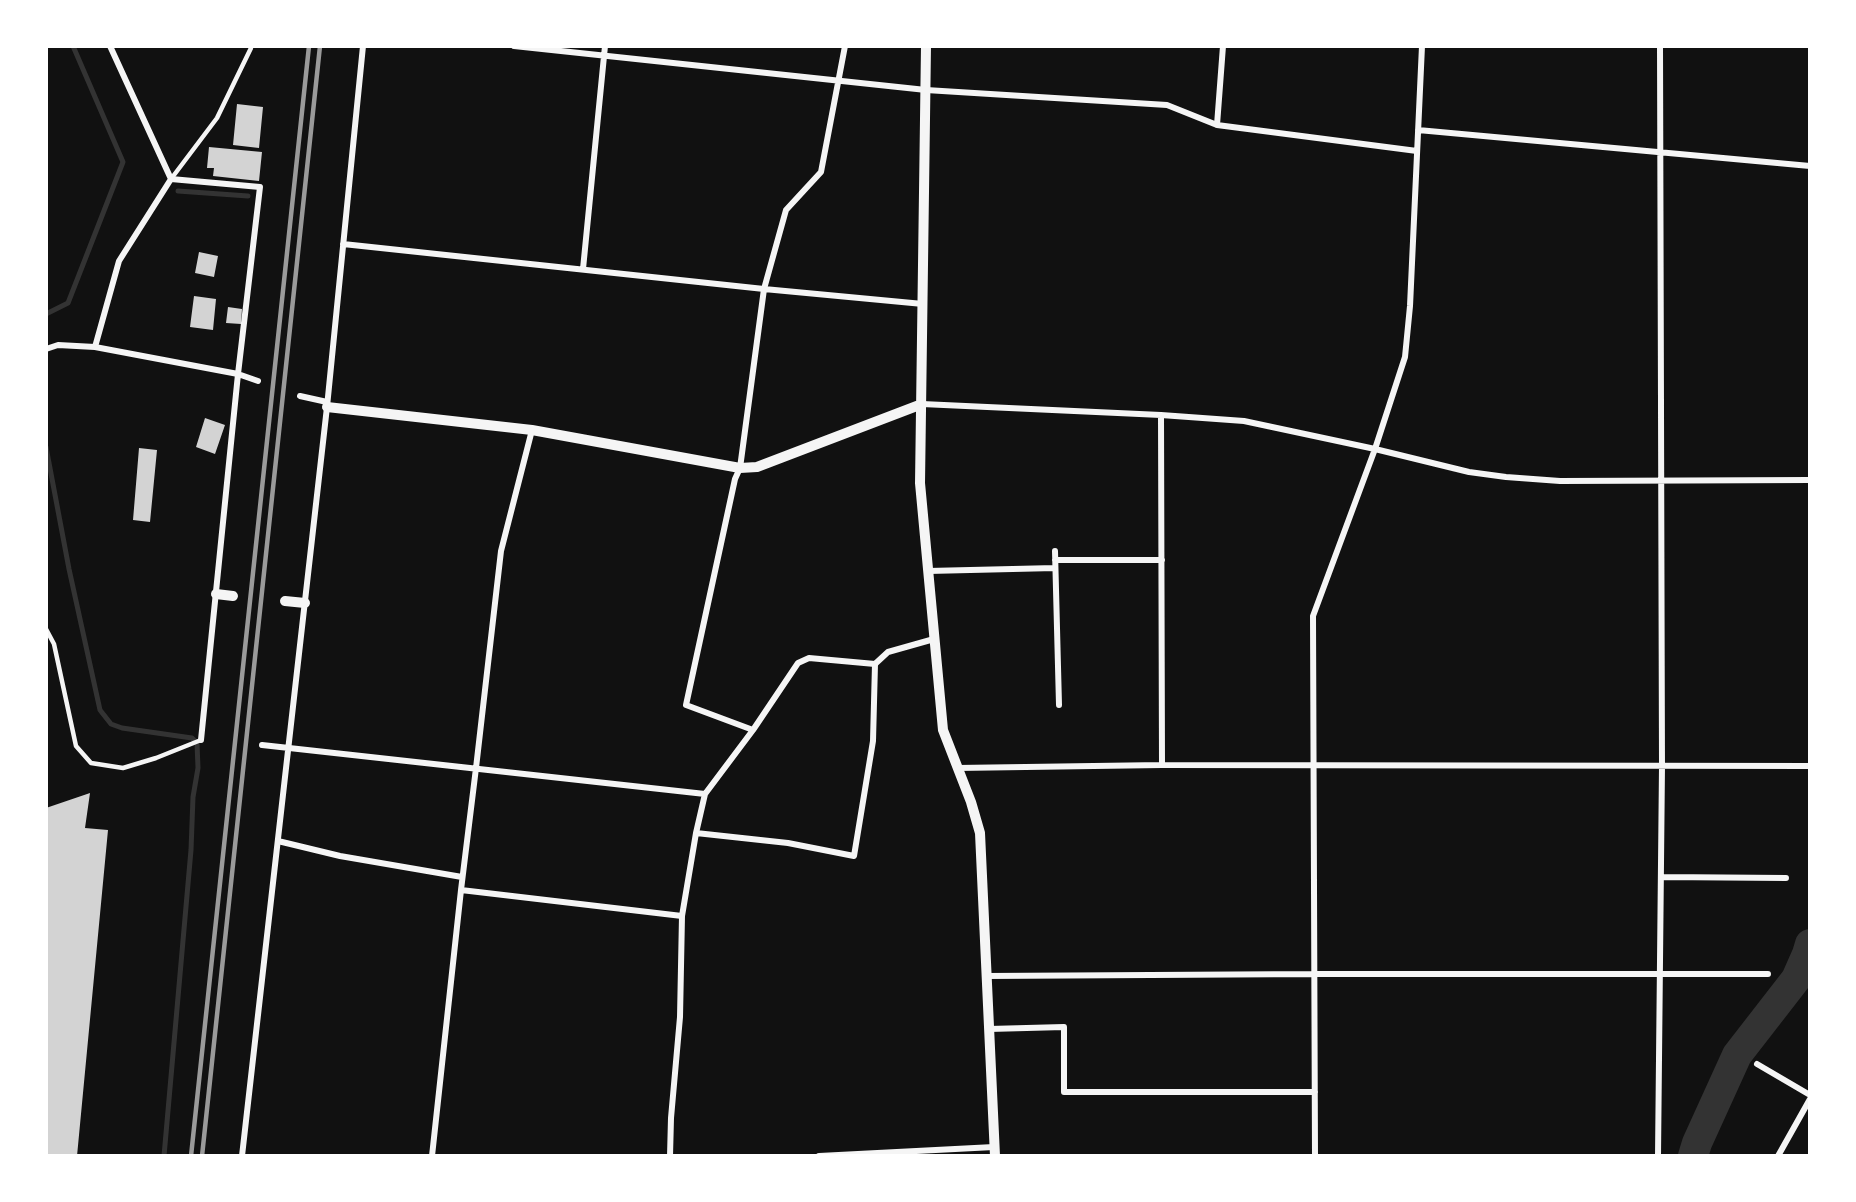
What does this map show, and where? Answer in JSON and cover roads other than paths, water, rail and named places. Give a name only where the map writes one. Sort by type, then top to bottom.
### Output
[{"type":"street","points":[[110,46],[171,179]]},
{"type":"street","points":[[242,1155],[327,405],[363,46]]},
{"type":"street","points":[[514,46],[926,90],[1167,105],[1217,125],[1417,150]]},
{"type":"street","points":[[583,269],[605,46]]},
{"type":"street","points":[[753,730],[686,705],[735,479],[740,468],[764,289],[786,210],[821,172],[845,46]]},
{"type":"street","points":[[819,1155],[994,1151],[980,832],[944,730],[920,483],[926,46]]},
{"type":"street","points":[[1217,125],[1223,46]]},
{"type":"street","points":[[1315,1155],[1313,616],[1375,449],[1405,357],[1410,306],[1422,46]]},
{"type":"street","points":[[1658,1155],[1662,877],[1660,46]]},
{"type":"street","points":[[1418,130],[1809,166]]},
{"type":"street","points":[[95,347],[119,261],[171,179]]},
{"type":"street","points":[[171,179],[260,187],[238,374],[201,740]]},
{"type":"street","points":[[343,244],[923,304]]},
{"type":"street","points":[[46,349],[58,345],[95,347],[238,374],[258,381]]},
{"type":"street","points":[[300,396],[327,405],[532,430],[740,468],[757,467],[922,404],[1244,421],[1468,472],[1560,482],[1809,480]]},
{"type":"street","points":[[1161,415],[1162,765]]},
{"type":"street","points":[[432,1155],[501,551],[532,430]]},
{"type":"street","points":[[1055,551],[1059,705]]},
{"type":"street","points":[[928,571],[1162,560]]},
{"type":"street","points":[[216,594],[233,596]]},
{"type":"street","points":[[285,601],[305,603]]},
{"type":"street","points":[[670,1155],[680,1017],[682,916],[705,794],[753,730],[798,663],[809,658],[874,664],[888,652],[934,639]]},
{"type":"street","points":[[696,833],[788,843],[854,856],[873,741],[874,664]]},
{"type":"street","points":[[262,745],[705,794]]},
{"type":"street","points":[[957,768],[1162,765],[1809,766]]},
{"type":"street","points":[[278,841],[340,856],[462,877]]},
{"type":"street","points":[[1662,877],[1786,878]]},
{"type":"street","points":[[461,890],[682,916]]},
{"type":"street","points":[[986,976],[1768,974]]},
{"type":"street","points":[[989,1029],[1064,1027],[1064,1092],[1315,1092]]},
{"type":"street","points":[[1757,1064],[1809,1095]]},
{"type":"street","points":[[1778,1155],[1809,1099]]},
{"type":"lane","points":[[171,179],[217,118],[251,48]]},
{"type":"lane","points":[[46,629],[54,644],[76,746],[91,763],[123,768],[201,740]]},
{"type":"waterway","points":[[46,314],[68,303],[123,162],[73,46]]},
{"type":"waterway","points":[[178,191],[248,196]]},
{"type":"waterway","points":[[46,447],[69,569],[100,710],[111,724],[122,728],[192,738],[197,743],[198,768],[193,797],[191,850],[164,1156]]},
{"type":"waterway","points":[[1693,1156],[1737,1055],[1796,979],[1810,944]]},
{"type":"railway","points":[[191,1156],[309,46]]},
{"type":"railway","points":[[202,1156],[320,46]]}]
